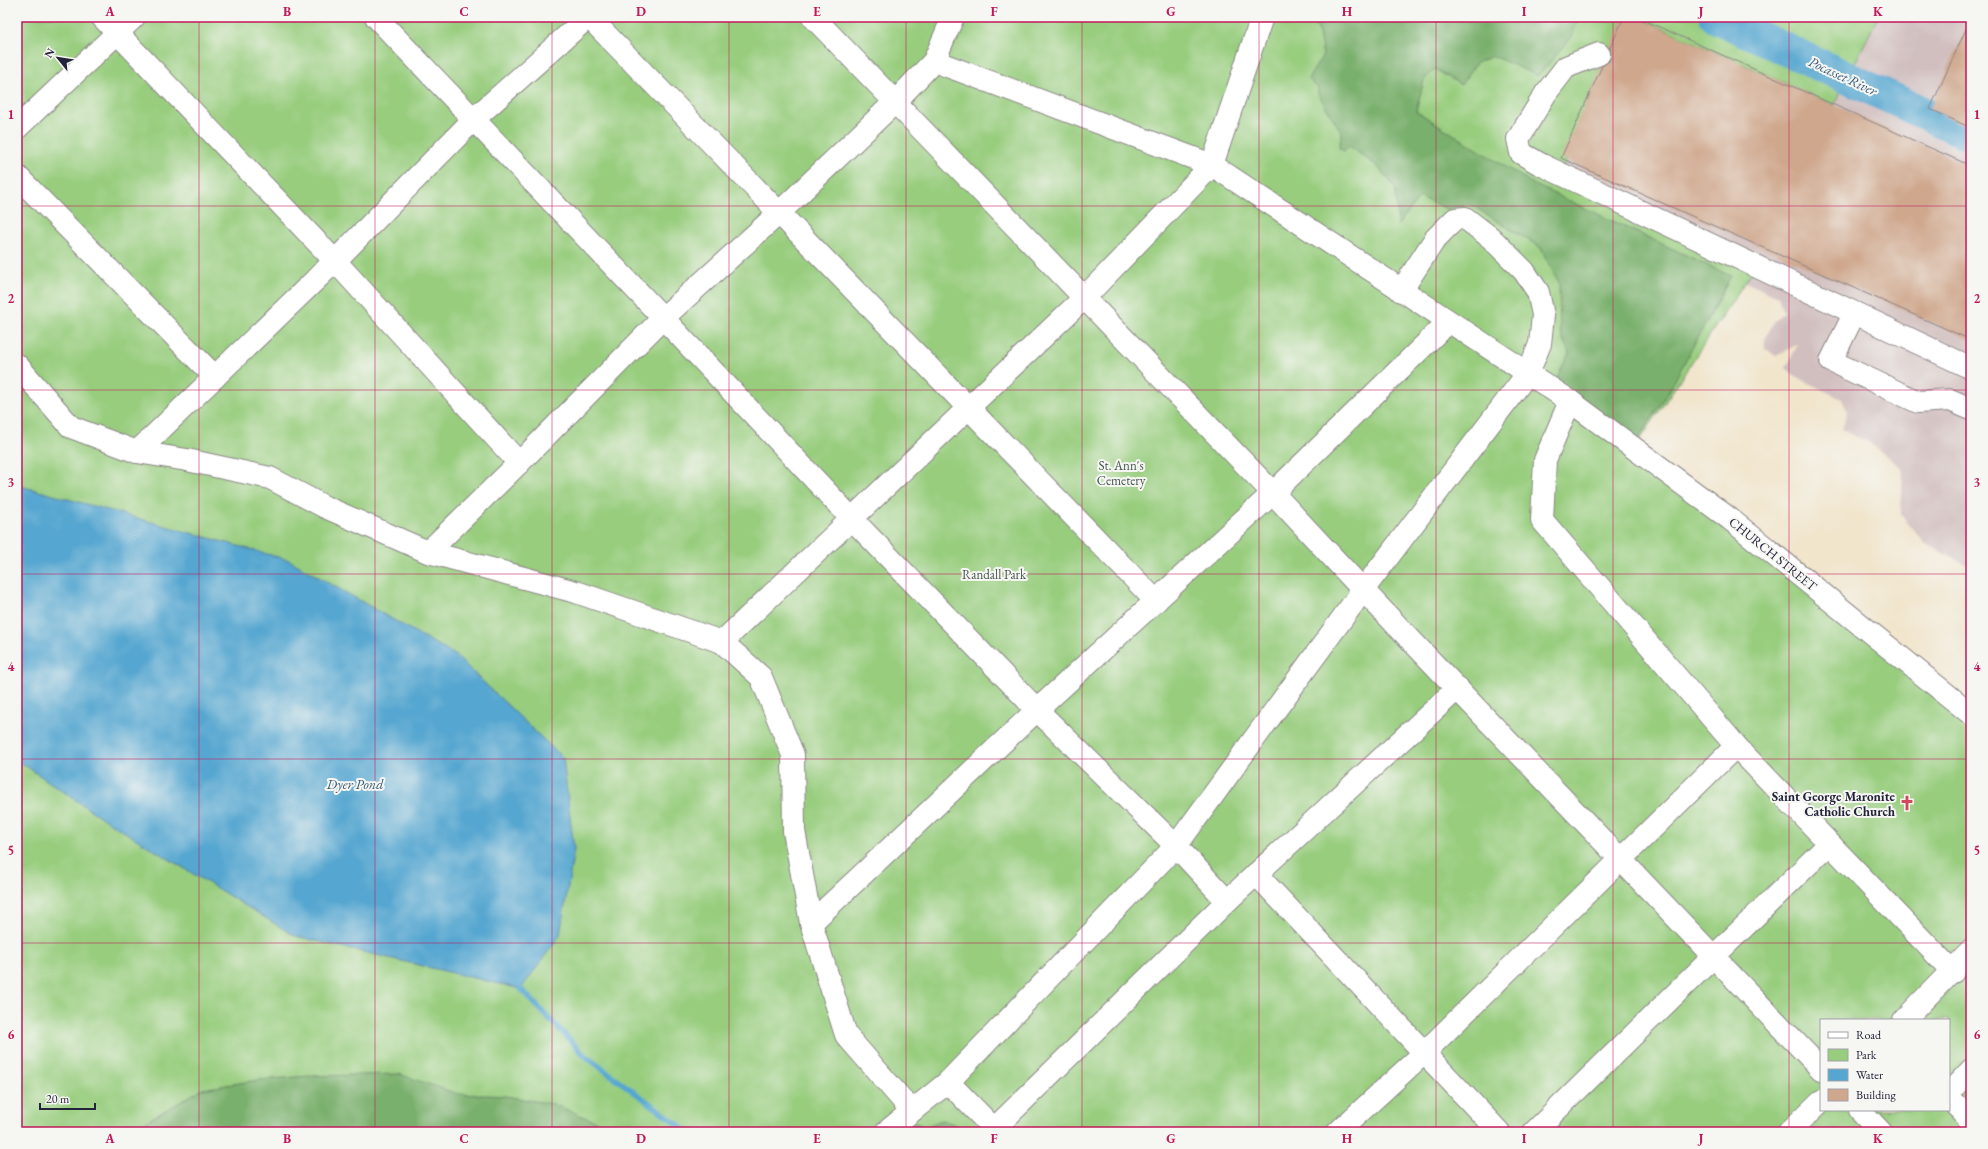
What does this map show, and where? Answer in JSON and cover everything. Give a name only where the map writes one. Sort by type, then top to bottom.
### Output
[{"type":"street","points":[[102,17],[335,261],[519,463]]},
{"type":"street","points":[[17,128],[134,17]]},
{"type":"street","points":[[376,17],[851,518],[1037,710],[1176,846],[1227,901]]},
{"type":"street","points":[[137,452],[335,261],[474,120],[588,17],[1156,601]]},
{"type":"street","points":[[814,17],[1273,493],[1363,590],[1820,1068]]},
{"type":"street","points":[[428,552],[663,318],[779,213],[896,101],[934,61],[953,17]]},
{"type":"street","points":[[722,642],[1085,297],[1212,165],[1262,17]]},
{"type":"street","points":[[1599,54],[1566,67],[1546,93],[1518,139],[1521,153],[1540,164],[1854,314],[1971,368]]},
{"type":"street","name":"CHURCH STREET","points":[[934,61],[1212,165],[1570,401],[1730,519],[1971,714]]},
{"type":"street","points":[[17,176],[215,377]]},
{"type":"street","points":[[886,1132],[948,1082],[1176,846],[1363,590],[1528,373],[1540,344],[1543,315],[1538,292],[1524,271],[1491,238],[1465,218],[1455,218],[1435,239],[1401,291]]},
{"type":"street","points":[[1854,314],[1831,361],[1918,402],[1950,400],[1971,409]]},
{"type":"street","points":[[811,923],[1037,710],[1273,493],[1448,322]]},
{"type":"street","points":[[17,365],[71,427],[137,452],[187,460],[270,478],[325,507],[428,552],[576,592],[722,642],[761,677],[793,755],[794,831],[811,923],[846,1035],[912,1111]]},
{"type":"street","points":[[1570,401],[1545,460],[1542,520],[1736,746],[1953,972]]},
{"type":"street","points":[[948,1082],[996,1131],[1227,901],[1458,688]]},
{"type":"street","points":[[1338,1132],[1424,1053],[1736,746]]},
{"type":"street","points":[[1534,1132],[1829,844]]},
{"type":"street","points":[[1256,874],[1499,1132]]},
{"type":"street","points":[[1905,1019],[1953,972],[1971,951]]},
{"type":"street","points":[[1950,1092],[1971,1070]]},
{"type":"street","points":[[1950,1099],[1971,1121]]},
{"type":"street","points":[[1789,1132],[1820,1102]]},
{"type":"street","points":[[1861,1111],[1881,1132]]},
{"type":"shaded area","points":[[1579,17],[1971,17],[1971,567],[1925,544],[1901,515],[1903,469],[1868,442],[1842,430],[1847,411],[1842,399],[1798,378],[1786,368],[1798,344],[1776,356],[1764,348],[1765,339],[1774,322],[1784,312],[1778,297],[1534,185]]},
{"type":"green space","name":"St. Ann's Cemetery","points":[[17,17],[1624,17],[1563,169],[1761,258],[1634,449],[1971,718],[1971,1132],[17,1132]]},
{"type":"green space","points":[[1305,17],[1579,17],[1572,37],[1538,76],[1493,56],[1476,63],[1461,85],[1435,69],[1424,80],[1416,111],[1535,185],[1731,276],[1669,391],[1633,448],[1551,389],[1569,353],[1560,332],[1559,283],[1540,247],[1469,204],[1447,209],[1420,197],[1398,225],[1395,187],[1377,166],[1349,146],[1344,151],[1339,148],[1342,133],[1318,94],[1318,88],[1308,79],[1323,55],[1318,28]]},
{"type":"green space","points":[[1637,17],[1878,17],[1834,105]]},
{"type":"green space","points":[[399,1074],[458,1094],[505,1096],[553,1104],[597,1122],[613,1132],[128,1132],[202,1089],[258,1080],[309,1076]]},
{"type":"green space","points":[[942,1120],[954,1124],[962,1132],[900,1132],[912,1121],[925,1127]]},
{"type":"water","name":"Dyer Pond","points":[[17,485],[289,560],[455,655],[563,758],[574,849],[560,935],[521,989],[295,936],[105,820],[17,760]]},
{"type":"building","points":[[1624,17],[1637,17],[1971,166],[1971,340],[1561,158],[1602,66],[1609,61],[1611,55],[1610,48]]},
{"type":"building","points":[[1971,18],[1971,128],[1930,109]]},
{"type":"waterway","name":"Pocasset River","points":[[1716,17],[1971,135]]},
{"type":"waterway","points":[[521,989],[585,1056],[678,1124],[686,1132]]},
{"type":"place","name":"Saint George Maronite Catholic Church","points":[[1907,803]]},
{"type":"park label","name":"Randall Park","points":[[994,574]]}]
